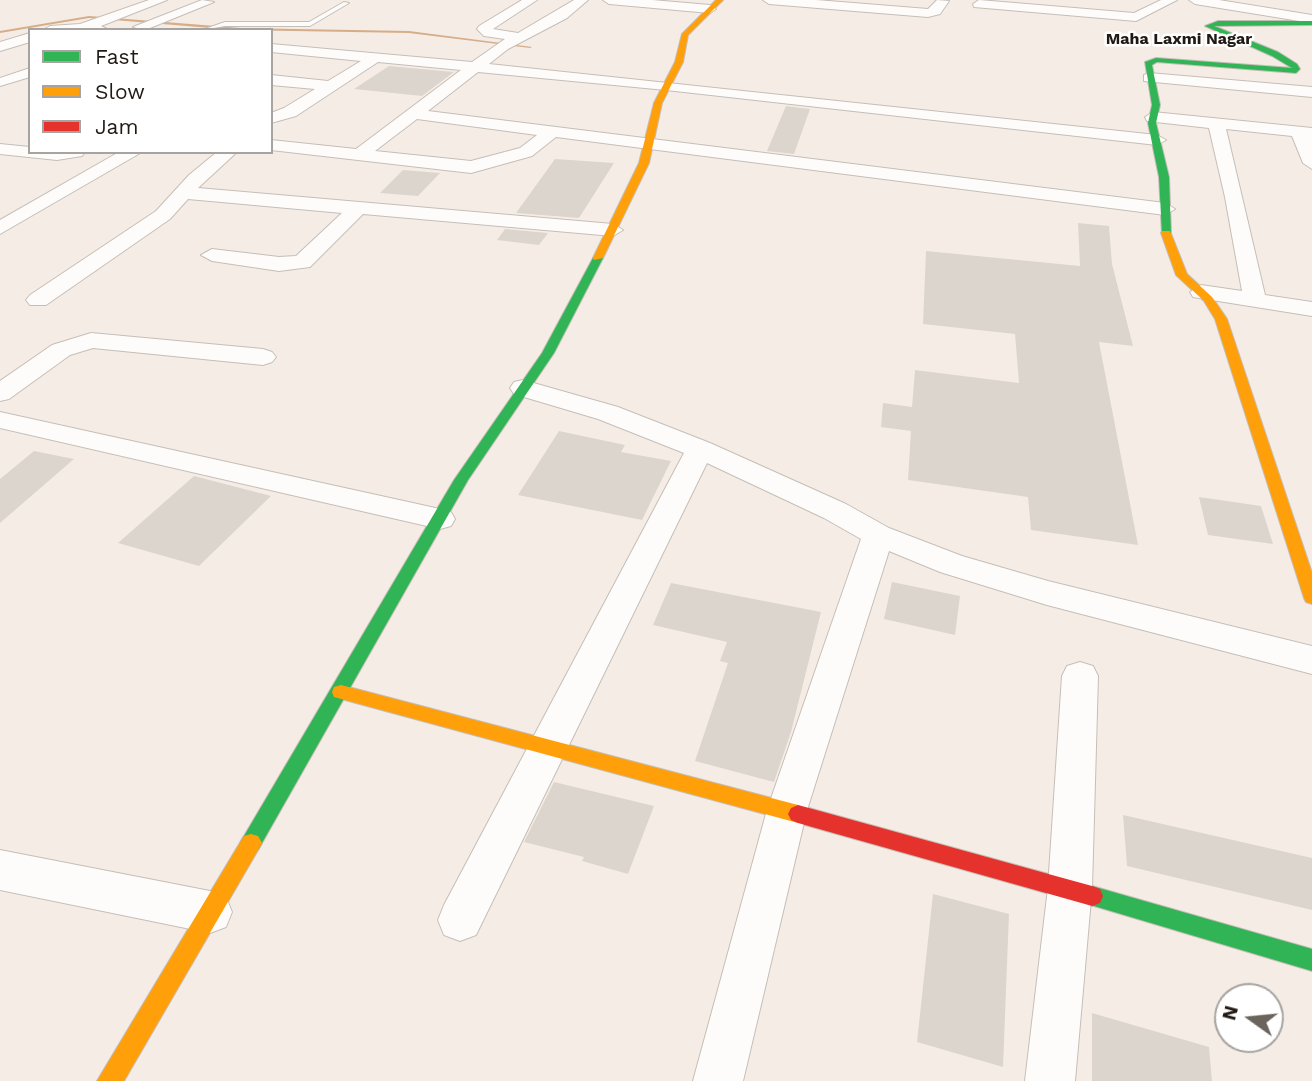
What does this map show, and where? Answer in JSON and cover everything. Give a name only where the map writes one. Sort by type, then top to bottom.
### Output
[{"type":"street","points":[[72,28],[94,26],[161,0]]},
{"type":"street","points":[[511,41],[484,29],[531,0]]},
{"type":"street","points":[[359,155],[511,41],[562,15],[582,0]]},
{"type":"street","points":[[609,0],[715,5]]},
{"type":"street","points":[[769,0],[928,13],[935,11],[943,1]]},
{"type":"street","points":[[979,4],[1136,17],[1171,0]]},
{"type":"street","points":[[1195,0],[1233,3],[1311,23]]},
{"type":"street","points":[[1282,15],[1299,0]]},
{"type":"street","points":[[139,28],[208,2]]},
{"type":"street","points":[[110,1081],[494,428],[561,331],[613,230],[650,144],[652,124],[666,85],[679,62],[685,34],[715,5]]},
{"type":"street","points":[[1311,23],[1231,23],[1208,26],[1275,54],[1294,66],[1296,69],[1293,71],[1156,60],[1148,64],[1149,78],[1161,99],[1153,117],[1164,177],[1165,230],[1176,266],[1215,307],[1227,335],[1312,598]]},
{"type":"street","points":[[0,47],[28,38]]},
{"type":"street","points":[[273,48],[666,85],[1157,140]]},
{"type":"street","points":[[273,119],[377,57]]},
{"type":"street","points":[[4,82],[28,73]]},
{"type":"street","points":[[1149,78],[1312,92]]},
{"type":"street","points":[[273,80],[332,86]]},
{"type":"street","points":[[414,114],[1165,209]]},
{"type":"street","points":[[1153,117],[1306,132],[1312,163]]},
{"type":"street","points":[[1216,123],[1235,197],[1255,300]]},
{"type":"street","points":[[273,145],[471,167],[526,152],[552,132]]},
{"type":"street","points":[[0,149],[28,152]]},
{"type":"street","points":[[5,222],[129,154]]},
{"type":"street","points":[[38,300],[149,225],[226,154]]},
{"type":"street","points":[[184,193],[613,230]]},
{"type":"street","points":[[212,255],[279,264],[302,262],[357,209]]},
{"type":"street","points":[[1201,292],[1312,309]]},
{"type":"street","points":[[0,393],[61,350],[91,340],[263,357]]},
{"type":"street","points":[[523,388],[608,413],[700,449],[835,511],[877,535],[951,564],[1047,593],[1312,660]]},
{"type":"street","points":[[0,420],[440,519]]},
{"type":"street","points":[[460,920],[700,449]]},
{"type":"street","points":[[718,1081],[787,810],[877,535]]},
{"type":"street","points":[[1050,1081],[1070,888],[1080,676]]},
{"type":"street","points":[[341,692],[1070,888],[1312,960]]},
{"type":"street","points":[[0,870],[210,912]]},
{"type":"lane","points":[[210,28],[310,24],[346,3]]},
{"type":"building","points":[[389,66],[454,72],[422,96],[354,89]]},
{"type":"building","points":[[786,106],[810,109],[794,154],[767,151]]},
{"type":"building","points":[[555,159],[614,163],[579,218],[516,213]]},
{"type":"building","points":[[403,170],[440,173],[418,196],[380,193]]},
{"type":"building","points":[[1078,223],[1109,226],[1112,264],[1133,346],[1099,342],[1138,545],[1031,530],[1028,497],[908,480],[911,431],[881,427],[883,403],[912,407],[915,370],[1019,383],[1015,334],[923,324],[926,251],[1080,266]]},
{"type":"building","points":[[505,229],[548,233],[539,245],[497,240]]},
{"type":"building","points":[[559,431],[625,445],[621,452],[671,461],[642,520],[518,495]]},
{"type":"building","points":[[34,451],[74,459],[0,523],[0,479]]},
{"type":"building","points":[[194,476],[271,496],[199,566],[118,543]]},
{"type":"building","points":[[1199,497],[1261,506],[1273,544],[1208,535]]},
{"type":"building","points":[[892,582],[960,596],[955,635],[884,619]]},
{"type":"building","points":[[671,583],[821,612],[791,732],[774,782],[695,761],[728,663],[720,661],[727,642],[653,625]]},
{"type":"building","points":[[554,782],[654,806],[628,874],[582,861],[584,857],[524,842]]},
{"type":"building","points":[[1123,815],[1312,858],[1312,910],[1127,866]]},
{"type":"building","points":[[933,894],[1009,914],[1003,1067],[917,1042]]},
{"type":"building","points":[[1092,1013],[1209,1047],[1212,1081],[1092,1081]]},
{"type":"waterway","points":[[0,32],[89,17],[228,28]]},
{"type":"waterway","points":[[273,30],[409,32],[530,47]]},
{"type":"traffic: fast","points":[[1166,233],[1164,177],[1152,123],[1156,105],[1148,64],[1156,60],[1293,71],[1296,69],[1294,66],[1275,54],[1208,26],[1218,23],[1312,23]]},
{"type":"traffic: fast","points":[[251,843],[461,480],[548,353],[598,258]]},
{"type":"traffic: fast","points":[[1092,896],[1312,960]]},
{"type":"traffic: slow","points":[[598,258],[644,163],[658,103],[679,62],[685,34],[720,0]]},
{"type":"traffic: slow","points":[[1166,233],[1182,275],[1208,299],[1221,319],[1312,598]]},
{"type":"traffic: slow","points":[[341,692],[798,814]]},
{"type":"traffic: slow","points":[[110,1081],[251,843]]},
{"type":"traffic: jam","points":[[798,814],[1092,896]]},
{"type":"district","name":"Maha Laxmi Nagar","points":[[1179,39]]}]
